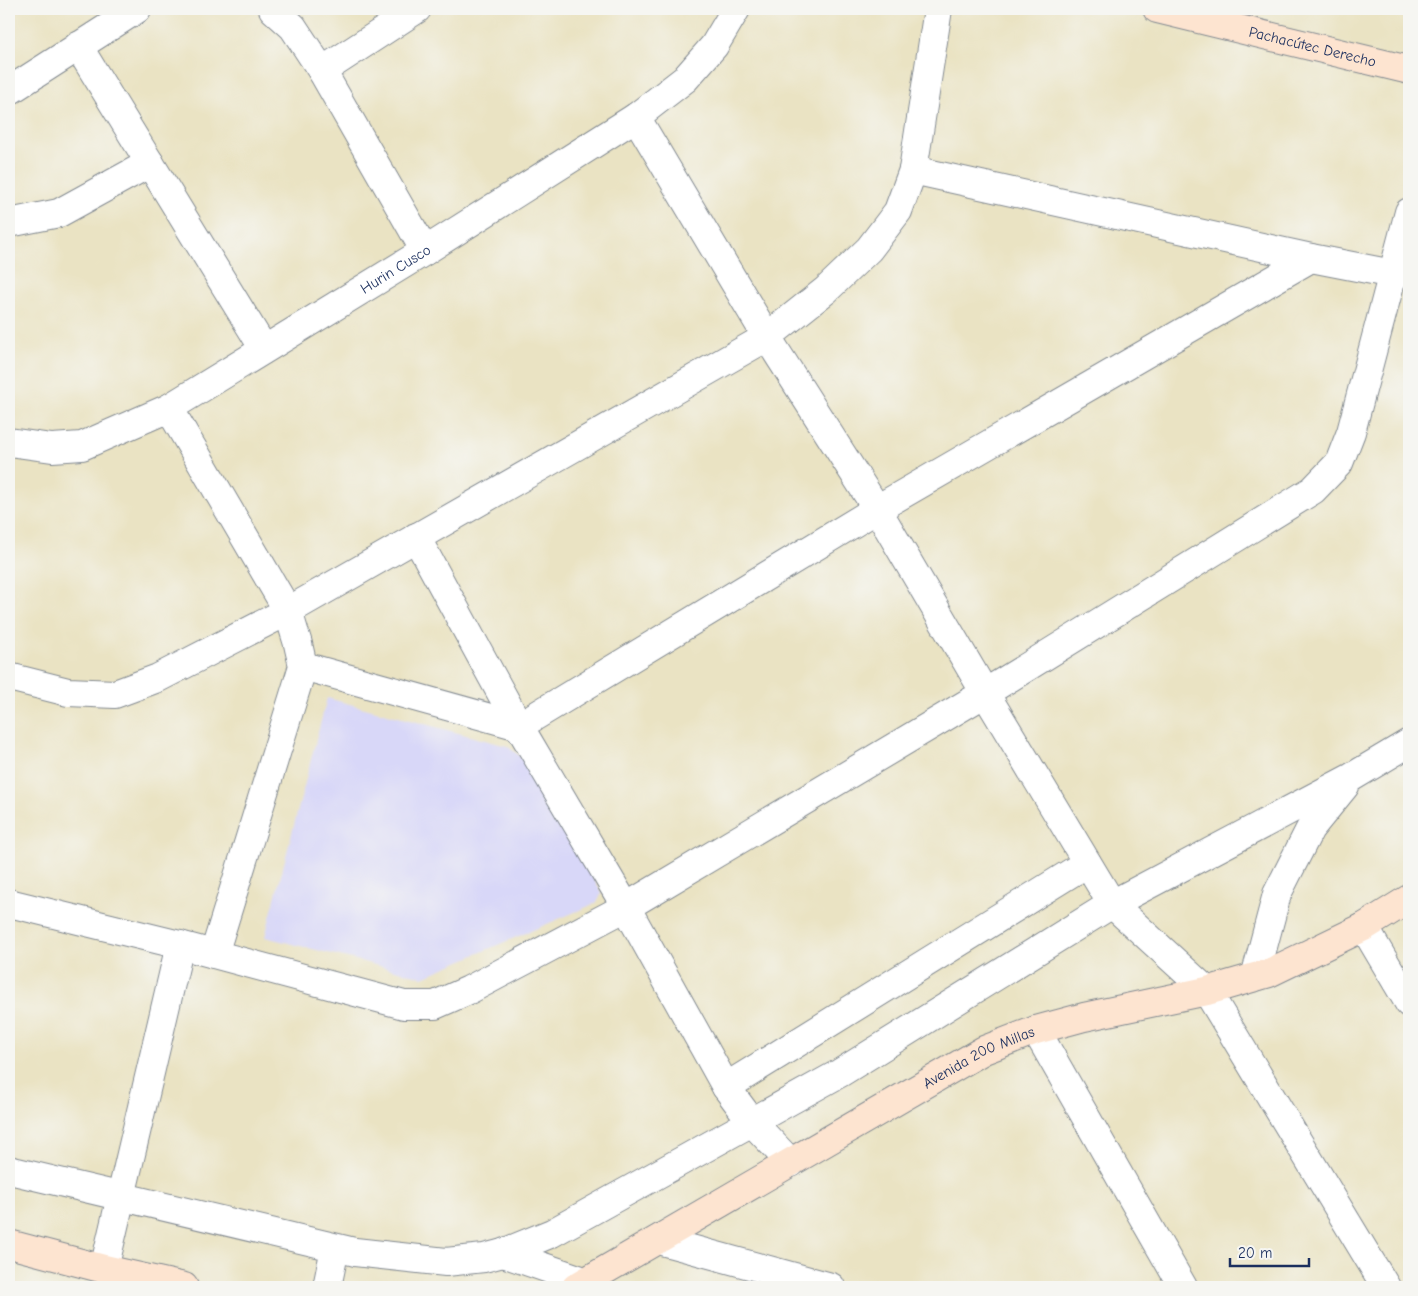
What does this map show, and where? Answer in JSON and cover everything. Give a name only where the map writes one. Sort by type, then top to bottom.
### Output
[{"type":"main road","name":"Pachacútec Derecho","points":[[1157,9],[1409,70]]},
{"type":"main road","name":"Avenida 200 Millas","points":[[582,1285],[984,1050],[1036,1030],[1084,1017],[1207,991],[1255,977],[1364,927],[1409,899]]},
{"type":"main road","points":[[9,1244],[121,1276],[184,1287]]},
{"type":"street","points":[[9,91],[137,9]]},
{"type":"street","points":[[322,71],[417,9]]},
{"type":"street","name":"Hurin Cusco","points":[[9,442],[52,448],[82,446],[169,408],[425,251],[636,117],[685,80],[714,46],[736,9]]},
{"type":"street","points":[[9,677],[68,692],[115,694],[158,678],[288,611],[767,337],[826,290],[869,248],[898,211],[913,170],[938,9]]},
{"type":"street","points":[[288,15],[425,251]]},
{"type":"street","points":[[78,46],[264,349]]},
{"type":"street","points":[[636,117],[767,337],[877,509],[1112,904],[1207,991],[1386,1287]]},
{"type":"street","points":[[9,223],[59,213],[150,163]]},
{"type":"street","points":[[913,170],[1311,258],[1393,274]]},
{"type":"street","points":[[9,903],[180,945],[404,1005],[435,1005],[469,990],[626,907],[985,693],[1313,490],[1339,463],[1351,432],[1409,212]]},
{"type":"street","points":[[303,666],[519,726],[877,509],[1311,258]]},
{"type":"street","points":[[169,408],[288,611],[303,666],[214,954]]},
{"type":"street","points":[[416,537],[519,726],[626,907],[726,1087],[752,1122],[791,1162]]},
{"type":"street","points":[[9,1170],[355,1252],[446,1262],[484,1258],[503,1253],[552,1233],[840,1073],[1112,904],[1352,777],[1409,743]]},
{"type":"street","points":[[1255,977],[1277,894],[1310,829],[1352,777]]},
{"type":"street","points":[[726,1087],[1087,863]]},
{"type":"street","points":[[1364,927],[1409,1003]]},
{"type":"street","points":[[121,1276],[121,1197],[180,945]]},
{"type":"street","points":[[1036,1030],[1183,1287]]},
{"type":"street","points":[[658,1240],[831,1287]]},
{"type":"street","points":[[327,1287],[335,1248]]},
{"type":"street","points":[[503,1253],[582,1285]]},
{"type":"shaded area","points":[[327,698],[507,746],[521,757],[602,893],[596,903],[423,977],[265,937]]}]
